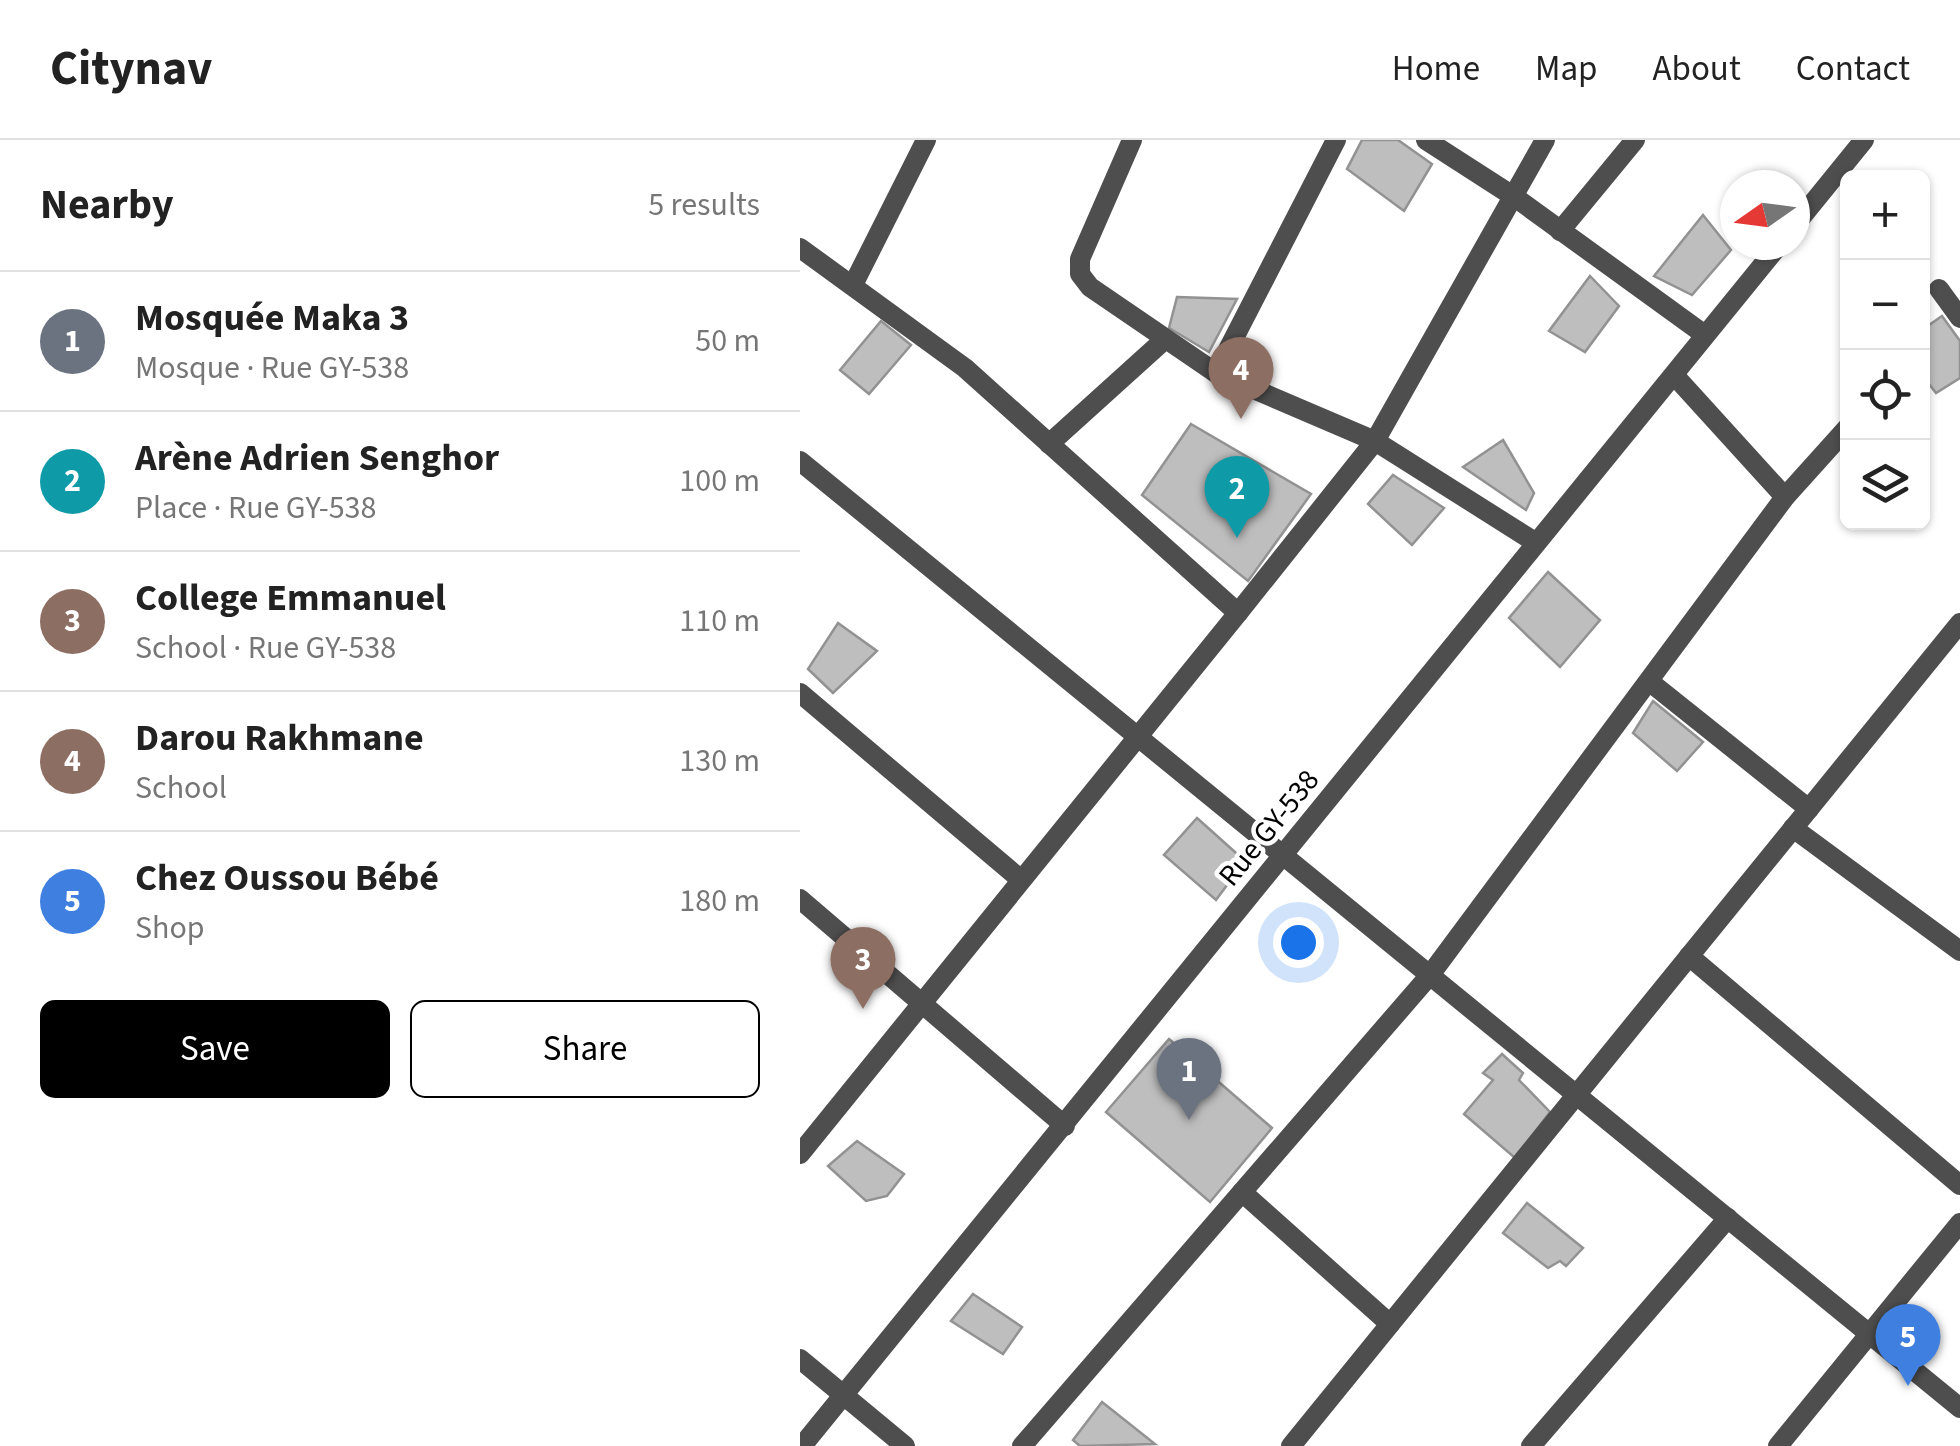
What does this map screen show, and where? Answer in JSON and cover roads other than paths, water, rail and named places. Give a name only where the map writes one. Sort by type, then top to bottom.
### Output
[{"type":"street","points":[[854,283],[926,140]]},
{"type":"street","points":[[1132,140],[1080,258],[1080,274],[1090,288],[1216,373],[1374,441],[1535,542]]},
{"type":"street","points":[[1216,373],[1336,140]]},
{"type":"street","points":[[1426,140],[1516,198],[1705,335]]},
{"type":"street","points":[[800,1154],[1374,441],[1546,140]]},
{"type":"street","points":[[1560,230],[1635,140]]},
{"type":"street","points":[[1810,207],[1864,140]]},
{"type":"street","points":[[800,248],[854,283],[965,368],[1238,613]]},
{"type":"street","name":"Rue GY-538","points":[[802,1446],[1285,857],[1535,542],[1767,260]]},
{"type":"street","points":[[1939,290],[1960,318]]},
{"type":"street","points":[[1049,444],[1163,340]]},
{"type":"street","points":[[1674,374],[1785,497]]},
{"type":"street","points":[[1022,1446],[1430,975],[1785,497],[1840,436]]},
{"type":"street","points":[[800,460],[1960,1408]]},
{"type":"street","points":[[1291,1446],[1960,623]]},
{"type":"street","points":[[1650,682],[1809,808]]},
{"type":"street","points":[[800,693],[1019,878]]},
{"type":"street","points":[[1793,828],[1960,951]]},
{"type":"street","points":[[800,899],[1065,1126]]},
{"type":"street","points":[[1690,956],[1960,1185]]},
{"type":"street","points":[[1242,1192],[1390,1324]]},
{"type":"street","points":[[1531,1446],[1728,1218]]},
{"type":"street","points":[[1778,1446],[1960,1223]]},
{"type":"street","points":[[800,1359],[905,1446]]},
{"type":"place","name":"Darou Rakhmane","points":[[1241,419]]},
{"type":"place","name":"Arène Adrien Senghor","points":[[1237,538]]},
{"type":"place","name":"College Emmanuel","points":[[863,1009]]},
{"type":"place","name":"Mosquée Maka 3","points":[[1189,1120]]},
{"type":"place","name":"Chez Oussou Bébé","points":[[1908,1386]]}]
